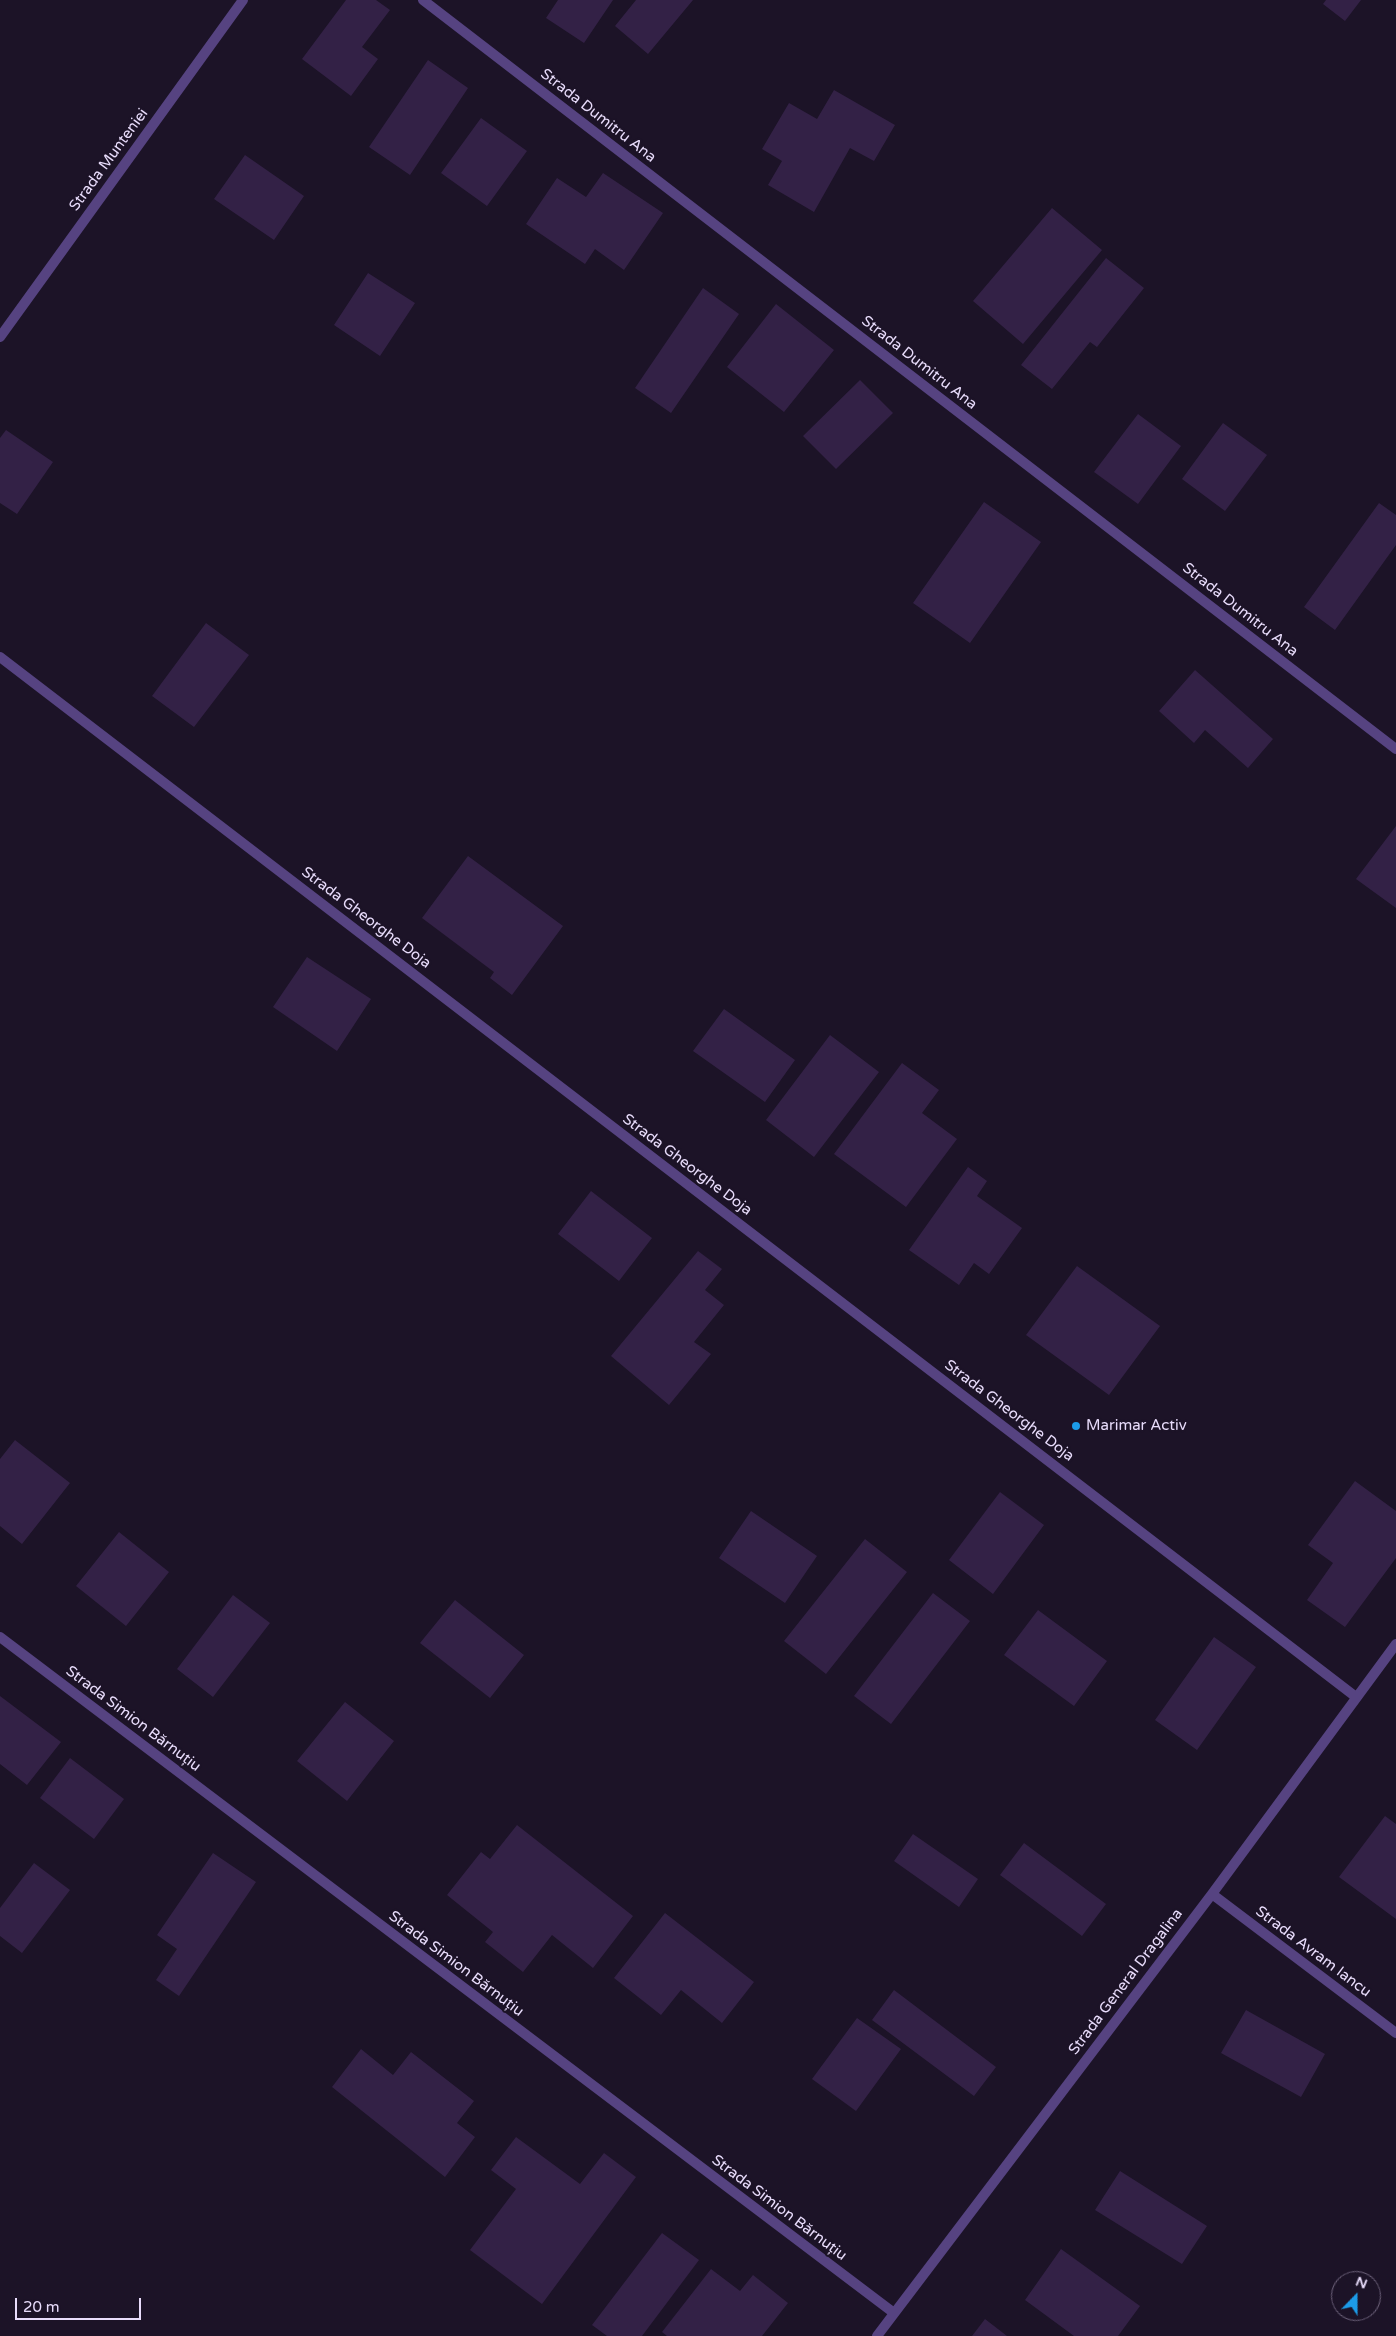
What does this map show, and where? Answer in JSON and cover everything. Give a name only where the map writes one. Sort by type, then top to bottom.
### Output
[{"type":"street","name":"Strada Munteniei","points":[[0,337],[243,0]]},
{"type":"street","name":"Strada Dumitru Ana","points":[[423,0],[1396,749]]},
{"type":"street","name":"Strada Gheorghe Doja","points":[[0,657],[1356,1697]]},
{"type":"street","name":"Strada Simion Bărnuțiu","points":[[0,1638],[894,2314]]},
{"type":"street","name":"Strada General Dragalina","points":[[877,2336],[1212,1894],[1396,1644]]},
{"type":"street","name":"Strada Avram Iancu","points":[[1212,1894],[1396,2033]]},
{"type":"building","points":[[346,0],[376,0],[390,10],[362,47],[378,59],[351,96],[302,59]]},
{"type":"building","points":[[558,0],[613,0],[584,43],[546,18]]},
{"type":"building","points":[[636,0],[693,0],[648,54],[615,26]]},
{"type":"building","points":[[1326,0],[1361,0],[1345,21],[1323,4]]},
{"type":"building","points":[[428,60],[468,88],[410,175],[369,147]]},
{"type":"building","points":[[834,90],[895,125],[874,161],[850,148],[814,212],[768,185],[782,161],[762,149],[789,103],[817,119]]},
{"type":"building","points":[[481,118],[527,151],[487,206],[441,173]]},
{"type":"building","points":[[245,155],[304,196],[274,240],[214,199]]},
{"type":"building","points":[[603,173],[663,213],[624,270],[595,249],[585,264],[526,224],[557,178],[586,197]]},
{"type":"building","points":[[1052,208],[1102,250],[1023,344],[973,301]]},
{"type":"building","points":[[1106,258],[1144,288],[1097,347],[1090,342],[1052,389],[1021,365]]},
{"type":"building","points":[[368,273],[415,303],[380,356],[334,325]]},
{"type":"building","points":[[703,288],[739,314],[671,413],[635,388]]},
{"type":"building","points":[[776,304],[834,350],[784,412],[727,367]]},
{"type":"building","points":[[860,380],[893,413],[836,469],[803,436]]},
{"type":"building","points":[[1138,414],[1181,446],[1138,504],[1094,472]]},
{"type":"building","points":[[1223,423],[1267,455],[1225,511],[1182,479]]},
{"type":"building","points":[[6,430],[53,462],[17,514],[0,503],[0,438]]},
{"type":"building","points":[[984,502],[1041,542],[970,643],[913,603]]},
{"type":"building","points":[[1379,503],[1396,515],[1396,545],[1335,630],[1304,607]]},
{"type":"building","points":[[206,623],[249,655],[194,727],[152,696]]},
{"type":"building","points":[[1195,670],[1273,739],[1248,768],[1205,730],[1194,743],[1159,711]]},
{"type":"building","points":[[1396,826],[1396,908],[1356,879]]},
{"type":"building","points":[[468,856],[563,926],[512,995],[490,978],[494,972],[422,918]]},
{"type":"building","points":[[307,957],[371,999],[337,1051],[273,1007]]},
{"type":"building","points":[[724,1009],[795,1060],[765,1102],[693,1051]]},
{"type":"building","points":[[830,1035],[879,1072],[814,1157],[766,1120]]},
{"type":"building","points":[[902,1063],[939,1090],[922,1113],[957,1139],[906,1207],[834,1154]]},
{"type":"building","points":[[968,1167],[987,1181],[977,1196],[1022,1228],[989,1274],[974,1263],[959,1285],[909,1250]]},
{"type":"building","points":[[591,1191],[652,1238],[619,1281],[558,1234]]},
{"type":"building","points":[[698,1251],[722,1269],[705,1290],[724,1305],[694,1342],[711,1354],[669,1405],[611,1356]]},
{"type":"building","points":[[1077,1266],[1160,1326],[1109,1395],[1026,1335]]},
{"type":"building","points":[[15,1440],[70,1483],[22,1544],[0,1526],[0,1459]]},
{"type":"building","points":[[1355,1481],[1396,1511],[1396,1558],[1345,1627],[1307,1600],[1333,1563],[1308,1545]]},
{"type":"building","points":[[1000,1492],[1044,1525],[993,1594],[949,1560]]},
{"type":"building","points":[[751,1511],[817,1556],[785,1603],[719,1558]]},
{"type":"building","points":[[119,1532],[169,1572],[126,1626],[76,1586]]},
{"type":"building","points":[[865,1539],[907,1572],[826,1674],[784,1641]]},
{"type":"building","points":[[933,1593],[970,1621],[891,1724],[854,1696]]},
{"type":"building","points":[[233,1595],[270,1623],[213,1697],[177,1669]]},
{"type":"building","points":[[455,1600],[524,1655],[490,1698],[420,1643]]},
{"type":"building","points":[[1038,1610],[1107,1661],[1074,1706],[1004,1655]]},
{"type":"building","points":[[1214,1637],[1256,1667],[1197,1750],[1155,1720]]},
{"type":"building","points":[[0,1696],[61,1742],[27,1785],[0,1764]]},
{"type":"building","points":[[345,1702],[394,1741],[347,1801],[297,1761]]},
{"type":"building","points":[[70,1758],[124,1799],[94,1839],[40,1798]]},
{"type":"building","points":[[1385,1816],[1396,1824],[1396,1919],[1339,1877]]},
{"type":"building","points":[[517,1825],[633,1916],[593,1968],[552,1935],[523,1972],[485,1942],[493,1932],[447,1895],[481,1852],[490,1859]]},
{"type":"building","points":[[913,1834],[978,1879],[959,1907],[894,1861]]},
{"type":"building","points":[[1024,1843],[1106,1904],[1082,1936],[1000,1875]]},
{"type":"building","points":[[213,1853],[256,1882],[179,1996],[156,1980],[177,1949],[157,1935]]},
{"type":"building","points":[[34,1863],[70,1890],[22,1953],[0,1936],[0,1908]]},
{"type":"building","points":[[665,1913],[754,1982],[722,2023],[681,1990],[661,2015],[614,1978]]},
{"type":"building","points":[[894,1990],[996,2067],[974,2096],[872,2020]]},
{"type":"building","points":[[1246,2010],[1325,2054],[1301,2097],[1221,2053]]},
{"type":"building","points":[[857,2018],[901,2049],[856,2111],[812,2079]]},
{"type":"building","points":[[361,2049],[393,2075],[411,2052],[474,2101],[457,2123],[475,2137],[445,2177],[332,2087]]},
{"type":"building","points":[[516,2137],[580,2184],[604,2153],[636,2177],[542,2304],[470,2250],[516,2189],[491,2170]]},
{"type":"building","points":[[1120,2171],[1207,2226],[1182,2264],[1095,2210]]},
{"type":"building","points":[[662,2233],[699,2260],[642,2336],[607,2336],[592,2325]]},
{"type":"building","points":[[1061,2249],[1140,2306],[1118,2336],[1074,2336],[1025,2300]]},
{"type":"building","points":[[711,2269],[740,2291],[753,2275],[788,2303],[762,2336],[667,2336],[662,2332]]},
{"type":"building","points":[[985,2319],[1007,2336],[972,2336]]},
{"type":"place","name":"Marimar Activ","points":[[1076,1426]]}]
